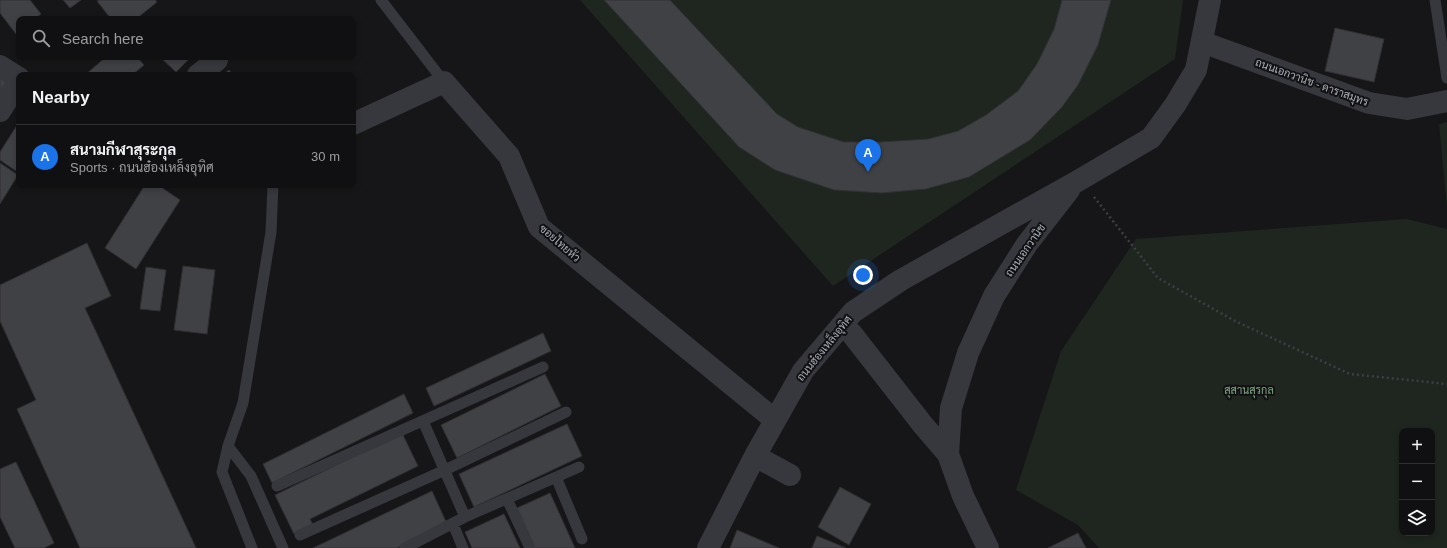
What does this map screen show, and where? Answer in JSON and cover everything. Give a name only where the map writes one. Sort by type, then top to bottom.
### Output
[{"type":"street","name":"ถนนเอกวานิช","points":[[988,548],[964,496],[948,454],[951,408],[968,353],[994,296],[1027,244],[1083,178],[1151,138],[1175,105],[1196,70],[1210,0]]},
{"type":"street","name":"ถนนเอกวานิช - ดาราสมุทร","points":[[1202,42],[1369,103],[1407,110],[1447,100]]},
{"type":"street","points":[[202,72],[217,60]]},
{"type":"street","points":[[0,66],[16,76]]},
{"type":"street","points":[[356,123],[444,82]]},
{"type":"street","name":"ซอยไทยหัว","points":[[444,82],[509,156],[539,227],[775,420]]},
{"type":"street","points":[[0,112],[16,86]]},
{"type":"street","name":"ถนนฮ๋องเหล็งอุทิศ","points":[[708,548],[755,456],[803,371],[854,312],[901,280],[1083,178]]},
{"type":"street","points":[[1008,220],[1026,220],[1030,235],[1027,244]]},
{"type":"street","points":[[852,334],[860,308]]},
{"type":"street","points":[[827,344],[852,334]]},
{"type":"street","points":[[852,334],[920,422],[948,454]]},
{"type":"street","points":[[920,422],[931,426],[944,420],[951,408]]},
{"type":"street","points":[[755,456],[790,475]]},
{"type":"lane","points":[[381,0],[444,82]]},
{"type":"lane","points":[[1435,0],[1447,78]]},
{"type":"lane","points":[[252,548],[222,472],[228,446],[243,403],[271,232],[273,188]]},
{"type":"lane","points":[[278,486],[543,367]]},
{"type":"lane","points":[[300,535],[444,470],[566,412]]},
{"type":"lane","points":[[423,421],[465,517]]},
{"type":"lane","points":[[228,446],[251,476],[283,548]]},
{"type":"lane","points":[[405,548],[465,517],[579,467]]},
{"type":"lane","points":[[556,477],[582,539]]},
{"type":"lane","points":[[507,499],[530,548]]},
{"type":"lane","points":[[452,524],[463,548]]},
{"type":"path","points":[[1083,178],[1094,199],[1158,278],[1235,321],[1350,374],[1447,384]]},
{"type":"green space","points":[[580,0],[1183,0],[1175,59],[833,286]]},
{"type":"green space","points":[[1447,122],[1447,208],[1439,124]]},
{"type":"green space","name":"สุสานสุรกุล","points":[[1407,219],[1447,229],[1447,548],[1099,548],[1078,525],[1016,490],[1061,351],[1136,239]]},
{"type":"building","points":[[0,0],[30,0],[41,14],[38,16],[16,16],[16,34],[0,13]]},
{"type":"building","points":[[63,0],[81,0],[70,8]]},
{"type":"building","points":[[155,0],[157,2],[140,16],[109,16],[97,1]]},
{"type":"building","points":[[604,0],[670,0],[777,114],[798,127],[844,142],[880,142],[928,139],[958,131],[986,115],[1018,91],[1037,64],[1054,29],[1062,0],[1111,0],[1098,45],[1078,85],[1062,107],[1030,140],[969,177],[926,189],[882,193],[834,190],[775,170],[739,147]]},
{"type":"building","points":[[1335,28],[1384,39],[1374,82],[1325,71]]},
{"type":"building","points":[[102,60],[140,60],[144,65],[136,72],[88,72]]},
{"type":"building","points":[[163,60],[188,60],[176,72]]},
{"type":"building","points":[[0,75],[8,80],[0,93]]},
{"type":"building","points":[[16,127],[16,171],[0,160],[0,152]]},
{"type":"building","points":[[0,163],[16,174],[16,178],[0,204]]},
{"type":"building","points":[[143,188],[162,188],[180,200],[136,269],[105,248]]},
{"type":"building","points":[[87,243],[111,296],[85,308],[196,548],[80,548],[17,409],[36,400],[0,321],[0,285]]},
{"type":"building","points":[[183,266],[215,270],[207,334],[174,330]]},
{"type":"building","points":[[146,267],[166,270],[160,311],[140,309]]},
{"type":"building","points":[[543,333],[551,351],[434,406],[426,388]]},
{"type":"building","points":[[545,374],[561,406],[457,458],[441,425]]},
{"type":"building","points":[[404,394],[413,413],[272,483],[263,464]]},
{"type":"building","points":[[567,424],[582,456],[474,507],[459,474]]},
{"type":"building","points":[[402,433],[418,466],[310,519],[313,525],[294,534],[275,495]]},
{"type":"building","points":[[16,462],[54,543],[44,548],[15,548],[0,517],[0,469]]},
{"type":"building","points":[[840,487],[871,504],[849,545],[818,527]]},
{"type":"building","points":[[432,491],[447,524],[397,548],[313,548]]},
{"type":"building","points":[[550,493],[575,548],[535,548],[517,508]]},
{"type":"building","points":[[504,514],[520,548],[472,548],[465,532]]},
{"type":"building","points":[[737,530],[779,548],[730,548]]},
{"type":"building","points":[[1078,533],[1086,548],[1048,548]]},
{"type":"building","points":[[817,536],[846,548],[812,548]]},
{"type":"place","name":"สนามกีฬาสุระกุล","points":[[868,172]]}]
